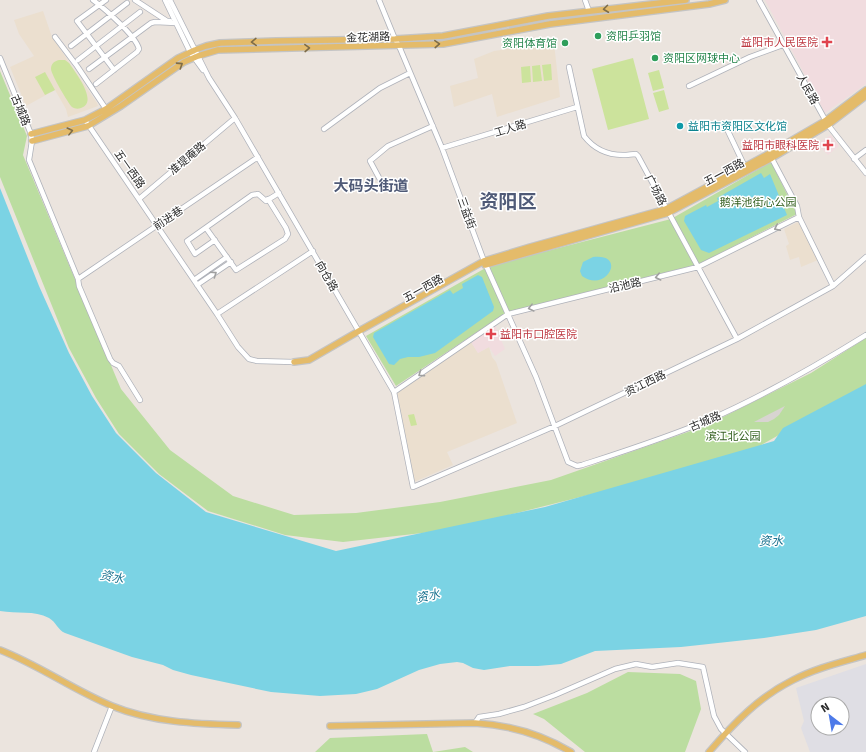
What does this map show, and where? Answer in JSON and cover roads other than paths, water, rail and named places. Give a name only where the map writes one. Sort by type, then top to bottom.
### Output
[{"type":"main road","points":[[32,137],[85,120],[106,109],[178,58],[192,51],[220,43],[395,39],[443,36],[548,16],[686,0]]},
{"type":"main road","name":"金花湖路","points":[[32,137],[88,126],[121,106],[184,62],[218,50],[443,44],[550,24],[710,4],[725,0]]},
{"type":"main road","points":[[826,123],[866,90]]},
{"type":"main road","name":"五一西路","points":[[294,362],[315,361],[359,332],[485,263],[667,211],[771,155],[826,123],[866,96]]},
{"type":"main road","points":[[667,211],[745,167],[771,155]]},
{"type":"main road","points":[[0,650],[18,657],[66,684],[112,706],[155,718],[182,722],[238,725]]},
{"type":"main road","points":[[710,752],[744,714],[778,688],[811,672],[866,655]]},
{"type":"main road","points":[[330,726],[475,723],[497,724],[533,733],[571,752]]},
{"type":"street","points":[[93,0],[112,16],[138,46],[138,50],[96,84]]},
{"type":"street","points":[[106,0],[78,21],[114,70]]},
{"type":"street","points":[[135,0],[167,20],[176,23]]},
{"type":"street","name":"向仓路","points":[[165,0],[192,51],[235,118],[279,192],[394,392],[413,487]]},
{"type":"street","name":"向仓路","points":[[170,0],[192,51]]},
{"type":"street","name":"三益街","points":[[379,0],[433,126],[485,263],[536,377],[554,426]]},
{"type":"street","points":[[585,0],[589,11]]},
{"type":"street","name":"人民路","points":[[759,0],[826,123],[866,173]]},
{"type":"street","points":[[71,46],[127,3]]},
{"type":"street","points":[[78,60],[140,12]]},
{"type":"street","points":[[89,69],[151,23],[176,23]]},
{"type":"street","points":[[55,37],[106,109]]},
{"type":"street","points":[[689,86],[750,56],[783,45]]},
{"type":"street","name":"古城路","points":[[0,58],[32,137]]},
{"type":"street","name":"广场路","points":[[569,67],[584,136],[595,148],[603,151],[618,155],[636,154],[737,339]]},
{"type":"street","points":[[324,129],[380,88],[410,72]]},
{"type":"street","name":"工人路","points":[[442,148],[577,107]]},
{"type":"street","name":"准堤庵路","points":[[139,199],[235,118]]},
{"type":"street","name":"五一西路","points":[[85,120],[238,347],[249,359],[257,361],[294,362]]},
{"type":"street","points":[[384,187],[370,161],[388,146],[433,126]]},
{"type":"street","points":[[726,127],[745,167]]},
{"type":"street","points":[[32,137],[29,160],[78,279],[79,286],[110,359],[113,363],[119,366],[140,400]]},
{"type":"street","points":[[854,159],[866,150]]},
{"type":"street","points":[[771,155],[797,206],[799,217],[833,286]]},
{"type":"street","name":"前进巷","points":[[78,279],[258,158]]},
{"type":"street","points":[[268,199],[279,192]]},
{"type":"street","points":[[206,228],[215,240],[227,257],[231,262],[236,270],[285,238],[288,234],[286,228],[268,199],[266,200],[258,194],[252,195],[187,241],[195,254],[215,240]]},
{"type":"street","name":"沿池路","points":[[394,392],[508,314],[698,267],[799,217]]},
{"type":"street","points":[[217,314],[313,251]]},
{"type":"street","points":[[194,280],[227,257]]},
{"type":"street","name":"资江西路","points":[[413,487],[554,426],[737,339],[833,286],[866,257]]},
{"type":"street","points":[[197,285],[231,262]]},
{"type":"street","name":"古城路","points":[[554,426],[568,462],[577,466],[582,465],[637,448],[711,419],[811,369],[866,335]]},
{"type":"street","points":[[475,723],[479,717],[499,714],[524,707],[615,669],[636,664],[652,667],[678,663],[703,667],[714,716],[725,734],[745,752]]},
{"type":"street","points":[[94,752],[112,706]]},
{"type":"water","points":[[761,173],[764,178],[770,174],[787,215],[709,253],[701,250],[684,221],[685,216],[706,205],[707,207],[718,201],[717,198]]},
{"type":"water","name":"资水","points":[[0,188],[39,286],[69,353],[92,396],[116,433],[156,473],[206,512],[336,551],[545,507],[774,441],[783,428],[866,384],[866,616],[816,630],[764,638],[681,647],[595,651],[561,664],[510,666],[484,670],[473,668],[457,662],[440,664],[419,670],[377,689],[356,694],[320,696],[271,692],[191,675],[173,670],[163,665],[132,657],[65,633],[49,618],[31,613],[0,611]]},
{"type":"water","points":[[593,257],[604,257],[609,261],[611,266],[610,272],[599,280],[591,280],[582,276],[580,271],[583,262]]},
{"type":"water","points":[[478,275],[482,277],[494,307],[493,311],[435,353],[419,357],[408,357],[400,359],[394,365],[389,364],[373,337],[374,333],[450,290],[453,294],[463,288],[462,284]]},
{"type":"place","name":"资阳乒羽馆","points":[[598,36]]},
{"type":"place","name":"益阳市人民医院","points":[[827,42]]},
{"type":"place","name":"资阳体育馆","points":[[565,43]]},
{"type":"place","name":"资阳区网球中心","points":[[655,58]]},
{"type":"place","name":"益阳市资阳区文化馆","points":[[680,126]]},
{"type":"place","name":"益阳市眼科医院","points":[[828,145]]},
{"type":"place","name":"益阳市口腔医院","points":[[491,334]]},
{"type":"district","name":"大码头街道","points":[[371,186]]},
{"type":"district","name":"资阳区","points":[[508,201]]},
{"type":"park label","name":"鹅洋池街心公园","points":[[758,202]]},
{"type":"park label","name":"滨江北公园","points":[[733,436]]}]
